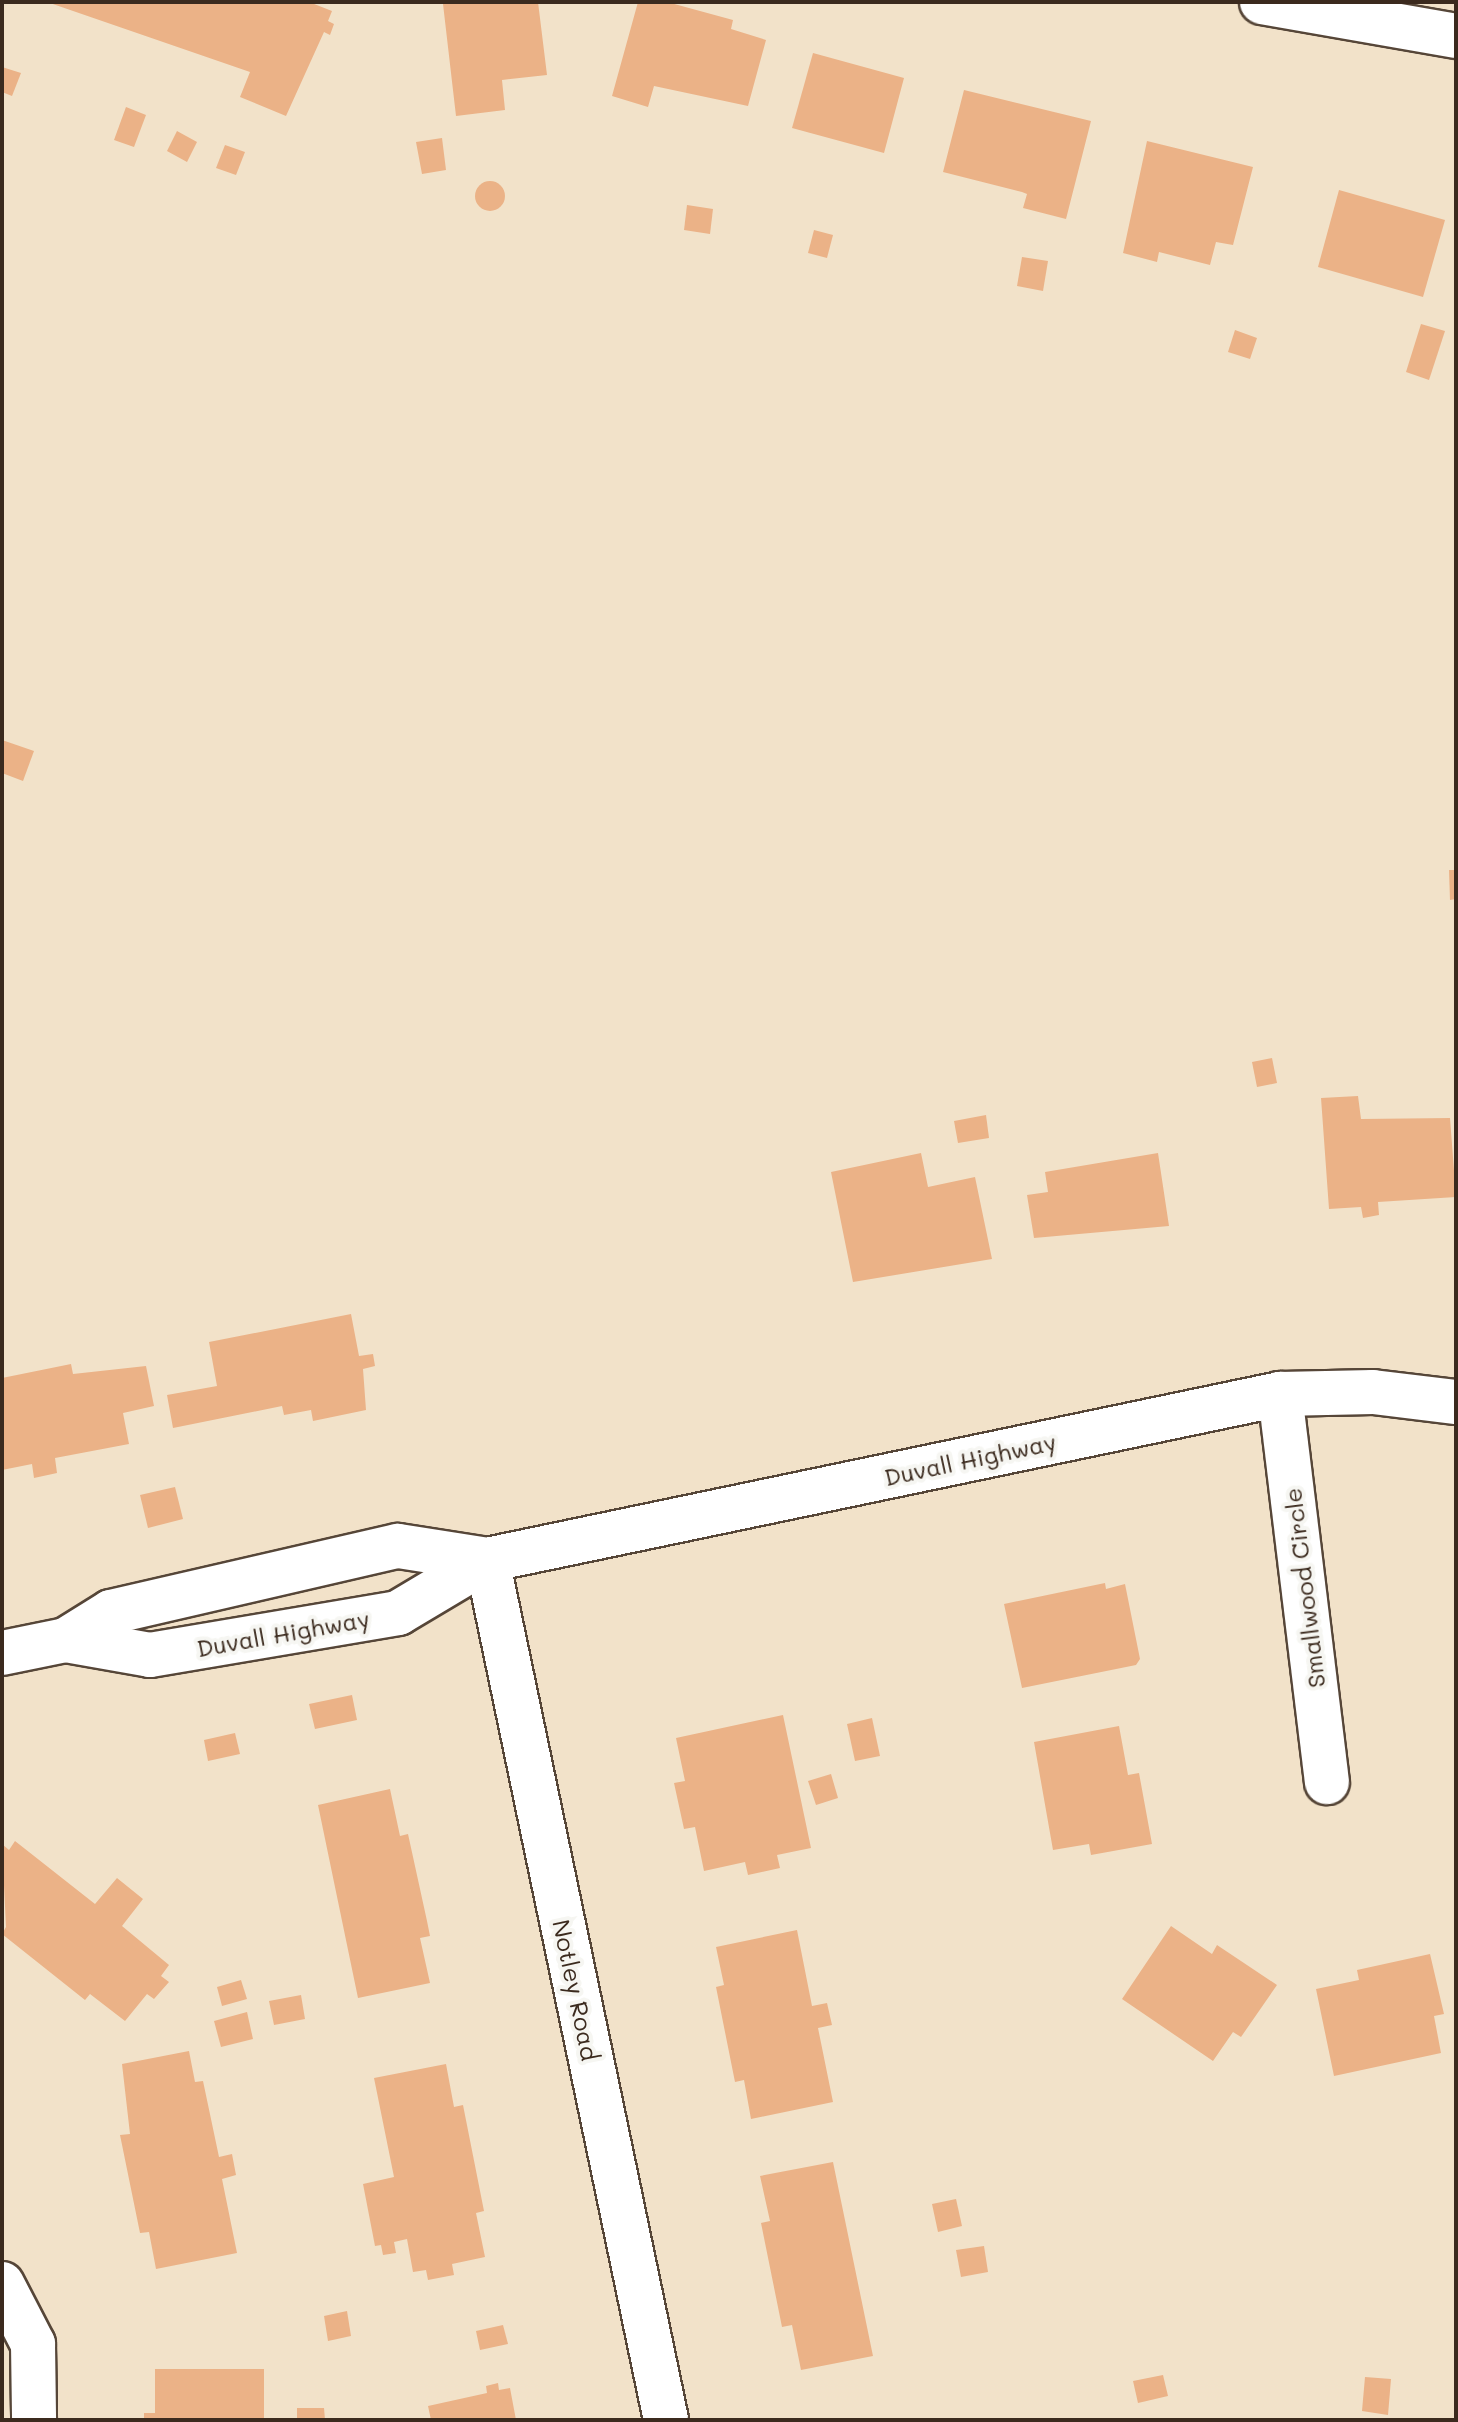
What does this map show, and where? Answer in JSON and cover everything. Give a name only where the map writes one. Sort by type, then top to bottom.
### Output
[{"type":"street","points":[[1262,2],[1456,36]]},
{"type":"street","name":"Duvall Highway","points":[[66,1640],[150,1655],[398,1613],[487,1560],[1280,1394],[1373,1392],[1456,1402]]},
{"type":"street","name":"Smallwood Circle","points":[[1280,1394],[1327,1782]]},
{"type":"street","name":"Duvall Highway","points":[[2,1653],[66,1640],[111,1612],[398,1546],[487,1560]]},
{"type":"street","name":"Notley Road","points":[[487,1560],[666,2420]]},
{"type":"street","points":[[2,2284],[33,2344],[34,2420]]},
{"type":"building","points":[[47,2],[309,2],[332,11],[328,21],[334,24],[330,35],[324,32],[286,116],[240,97],[250,72]]},
{"type":"building","points":[[538,2],[547,75],[502,80],[505,110],[456,116],[443,4]]},
{"type":"building","points":[[638,2],[667,2],[733,20],[731,29],[766,40],[748,106],[654,86],[648,107],[612,96]]},
{"type":"building","points":[[813,53],[904,78],[884,153],[792,128]]},
{"type":"building","points":[[2,67],[21,73],[12,96],[2,92]]},
{"type":"building","points":[[964,90],[1091,121],[1066,219],[1023,208],[1027,194],[1022,192],[943,172]]},
{"type":"building","points":[[126,107],[146,115],[134,147],[114,140]]},
{"type":"building","points":[[177,131],[197,142],[187,162],[167,151]]},
{"type":"building","points":[[442,138],[446,170],[422,174],[416,142]]},
{"type":"building","points":[[1147,141],[1253,167],[1233,245],[1216,242],[1210,265],[1159,252],[1157,262],[1123,253]]},
{"type":"building","points":[[225,145],[245,152],[236,175],[216,168]]},
{"type":"building","points":[[490,181],[496,182],[504,190],[504,202],[496,210],[490,211],[484,210],[476,202],[475,196],[476,190],[484,182]]},
{"type":"building","points":[[1339,190],[1445,220],[1423,297],[1318,267]]},
{"type":"building","points":[[687,205],[713,209],[710,234],[684,230]]},
{"type":"building","points":[[814,230],[833,235],[827,258],[808,253]]},
{"type":"building","points":[[1022,257],[1048,261],[1043,291],[1017,286]]},
{"type":"building","points":[[1421,324],[1445,331],[1429,380],[1406,372]]},
{"type":"building","points":[[1235,330],[1257,338],[1250,359],[1228,352]]},
{"type":"building","points":[[2,740],[34,751],[23,781],[2,773]]},
{"type":"building","points":[[1449,870],[1456,870],[1456,899],[1450,900]]},
{"type":"building","points":[[1272,1058],[1277,1083],[1257,1087],[1252,1062]]},
{"type":"building","points":[[1358,1096],[1361,1119],[1450,1118],[1456,1197],[1378,1202],[1379,1215],[1363,1218],[1361,1207],[1329,1209],[1321,1098]]},
{"type":"building","points":[[986,1115],[989,1138],[958,1143],[954,1121]]},
{"type":"building","points":[[921,1153],[928,1187],[975,1177],[992,1259],[853,1282],[831,1172]]},
{"type":"building","points":[[1158,1153],[1169,1226],[1034,1238],[1027,1195],[1048,1192],[1045,1172]]},
{"type":"building","points":[[351,1314],[359,1356],[373,1354],[375,1366],[363,1369],[366,1410],[313,1421],[311,1410],[284,1415],[282,1406],[173,1428],[167,1395],[217,1386],[209,1342]]},
{"type":"building","points":[[71,1364],[73,1374],[146,1366],[154,1406],[123,1413],[129,1444],[55,1458],[57,1473],[34,1478],[32,1464],[2,1470],[2,1378]]},
{"type":"building","points":[[175,1487],[183,1519],[148,1528],[140,1495]]},
{"type":"building","points":[[1105,1583],[1106,1589],[1125,1584],[1140,1659],[1136,1665],[1022,1688],[1004,1604]]},
{"type":"building","points":[[352,1695],[357,1720],[315,1729],[309,1704]]},
{"type":"building","points":[[783,1715],[811,1848],[777,1855],[780,1868],[748,1875],[745,1862],[704,1871],[695,1827],[684,1829],[674,1783],[685,1781],[676,1738]]},
{"type":"building","points":[[872,1718],[880,1756],[855,1761],[847,1724]]},
{"type":"building","points":[[1119,1726],[1128,1775],[1139,1773],[1152,1844],[1091,1855],[1089,1844],[1053,1850],[1034,1742]]},
{"type":"building","points":[[235,1733],[240,1754],[208,1761],[204,1740]]},
{"type":"building","points":[[831,1774],[838,1798],[816,1805],[808,1781]]},
{"type":"building","points":[[390,1789],[400,1836],[408,1834],[427,1921],[430,1936],[420,1938],[430,1983],[358,1998],[318,1805]]},
{"type":"building","points":[[15,1841],[95,1904],[117,1878],[143,1899],[122,1926],[169,1965],[161,1976],[169,1982],[154,1999],[147,1994],[125,2021],[90,1994],[85,2000],[2,1934],[6,1927],[2,1844],[9,1850]]},
{"type":"building","points":[[1171,1926],[1212,1954],[1217,1945],[1277,1985],[1241,2037],[1233,2032],[1213,2061],[1122,1999]]},
{"type":"building","points":[[797,1930],[812,2006],[827,2003],[832,2025],[818,2028],[833,2102],[751,2119],[744,2080],[735,2082],[716,1987],[724,1985],[716,1947]]},
{"type":"building","points":[[1430,1954],[1444,2014],[1434,2016],[1441,2053],[1334,2076],[1316,1989],[1359,1980],[1357,1970]]},
{"type":"building","points":[[241,1980],[247,1999],[222,2006],[217,1987]]},
{"type":"building","points":[[301,1995],[305,2019],[274,2025],[269,2001]]},
{"type":"building","points":[[247,2012],[253,2039],[221,2047],[214,2021]]},
{"type":"building","points":[[189,2051],[195,2082],[203,2081],[219,2157],[232,2154],[236,2175],[222,2179],[237,2253],[156,2269],[149,2232],[140,2233],[120,2135],[130,2134],[122,2064]]},
{"type":"building","points":[[446,2064],[454,2107],[463,2105],[484,2211],[476,2213],[485,2257],[452,2264],[454,2275],[428,2280],[426,2270],[413,2272],[407,2239],[394,2242],[396,2253],[383,2255],[381,2245],[375,2246],[363,2184],[394,2177],[374,2078]]},
{"type":"building","points":[[833,2162],[873,2356],[801,2370],[792,2325],[782,2327],[761,2223],[770,2221],[760,2176]]},
{"type":"building","points":[[956,2199],[962,2226],[938,2232],[932,2204]]},
{"type":"building","points":[[984,2246],[988,2272],[961,2277],[956,2250]]},
{"type":"building","points":[[347,2311],[351,2336],[328,2341],[324,2316]]},
{"type":"building","points":[[503,2325],[508,2344],[480,2350],[476,2331]]},
{"type":"building","points":[[155,2369],[264,2369],[264,2420],[144,2420],[144,2413],[155,2413]]},
{"type":"building","points":[[1163,2375],[1168,2396],[1138,2403],[1133,2381]]},
{"type":"building","points":[[1365,2377],[1391,2379],[1388,2415],[1362,2411]]},
{"type":"building","points":[[498,2383],[499,2390],[510,2388],[516,2420],[431,2420],[428,2406],[487,2393],[486,2386]]},
{"type":"building","points":[[297,2408],[324,2408],[325,2420],[297,2420]]}]
